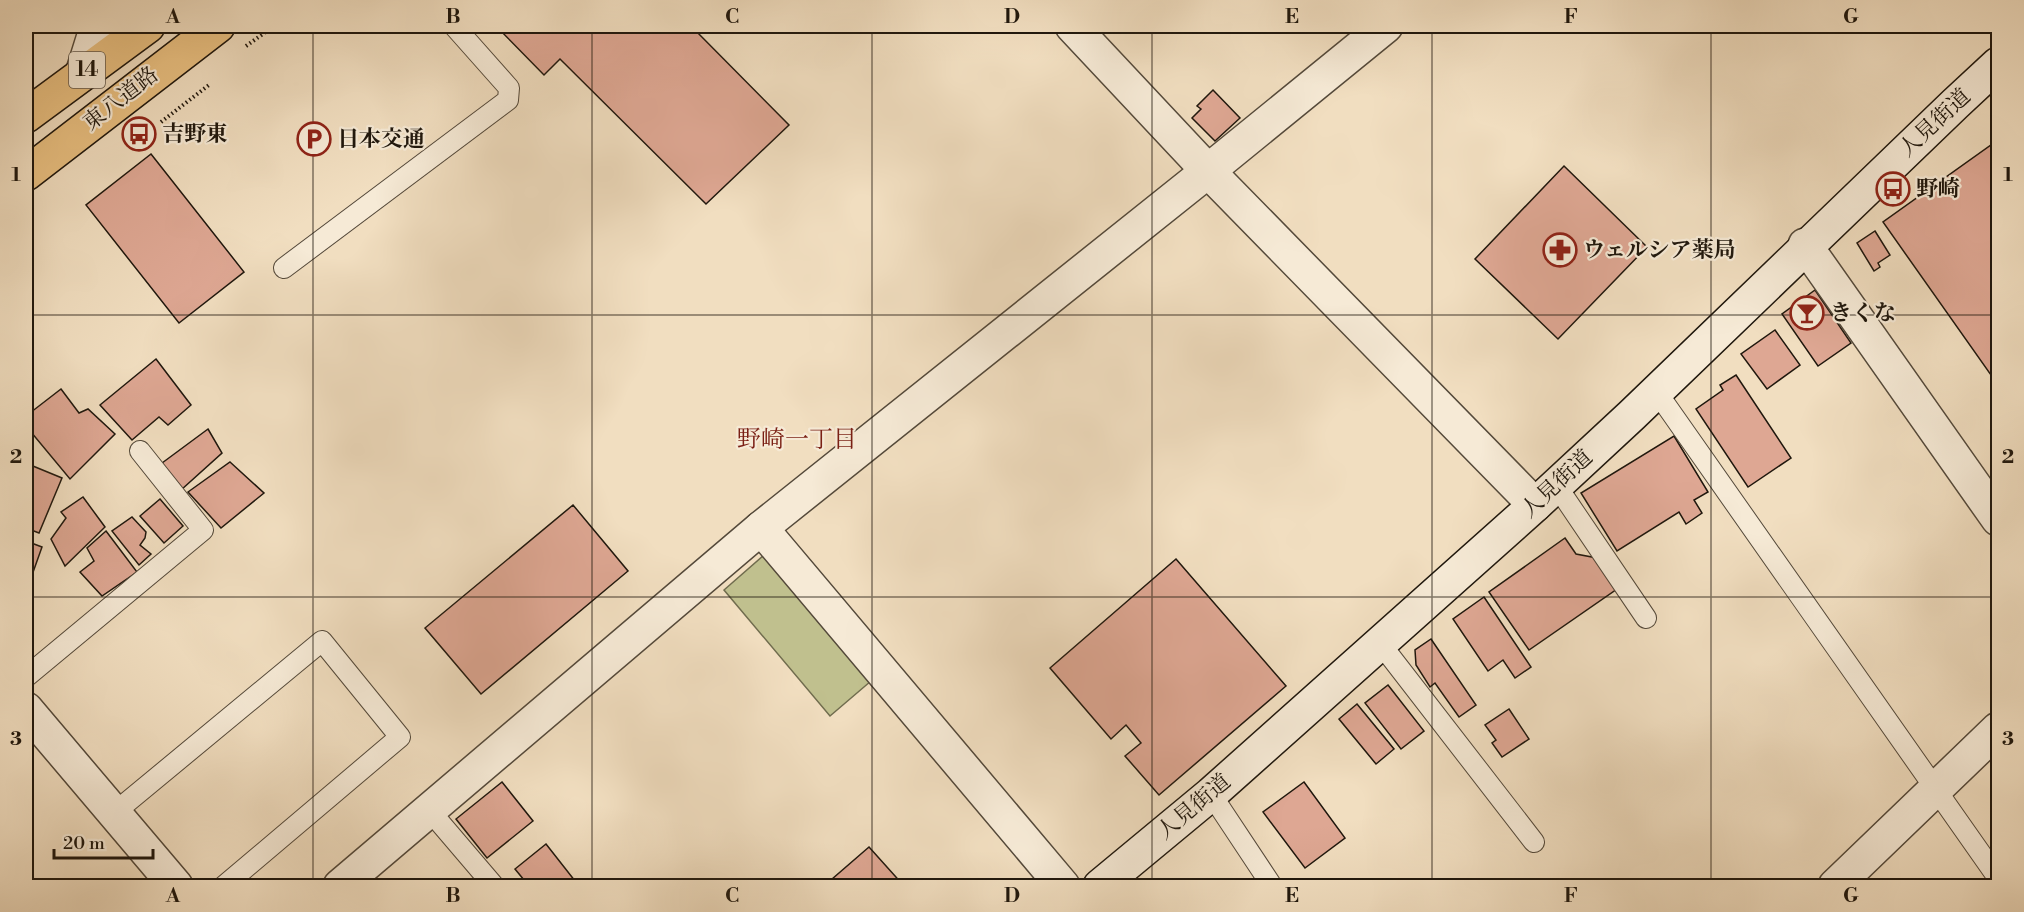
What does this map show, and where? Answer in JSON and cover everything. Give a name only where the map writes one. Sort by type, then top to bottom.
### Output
[{"type":"main road","name":"東八道路","points":[[26,116],[148,26]]},
{"type":"main road","name":"東八道路","points":[[26,174],[218,26]]},
{"type":"street","points":[[82,74],[97,26]]},
{"type":"street","points":[[1072,26],[1208,171],[1545,495]]},
{"type":"street","points":[[340,886],[761,528],[1386,26]]},
{"type":"street","name":"人見街道","points":[[1100,886],[1211,794],[1545,495],[1998,64]]},
{"type":"street","points":[[1806,245],[1998,519]]},
{"type":"street","points":[[761,528],[1063,886]]},
{"type":"street","points":[[26,708],[176,886]]},
{"type":"street","points":[[1841,884],[1998,729]]},
{"type":"lane","points":[[284,268],[508,100],[510,88],[454,26]]},
{"type":"lane","points":[[1656,391],[1998,878]]},
{"type":"lane","points":[[26,677],[203,530],[140,452]]},
{"type":"lane","points":[[1545,495],[1646,618]]},
{"type":"lane","points":[[114,813],[322,641],[400,737],[224,886]]},
{"type":"lane","points":[[1380,643],[1534,842]]},
{"type":"lane","points":[[1211,794],[1272,886]]},
{"type":"lane","points":[[430,811],[494,886]]},
{"type":"path","points":[[161,122],[208,85]]},
{"type":"green space","points":[[764,555],[871,681],[830,716],[724,590]]},
{"type":"building","points":[[496,26],[691,26],[789,125],[706,204],[560,59],[544,75]]},
{"type":"building","points":[[1213,90],[1240,118],[1215,141],[1192,118],[1201,109],[1197,106]]},
{"type":"building","points":[[1998,140],[1998,385],[1883,222]]},
{"type":"building","points":[[151,154],[244,272],[179,323],[86,205]]},
{"type":"building","points":[[1564,166],[1647,247],[1558,339],[1475,259]]},
{"type":"building","points":[[1875,231],[1890,255],[1878,263],[1880,267],[1874,271],[1857,243]]},
{"type":"building","points":[[1815,290],[1851,343],[1818,366],[1782,314]]},
{"type":"building","points":[[1775,330],[1800,365],[1767,389],[1741,354]]},
{"type":"building","points":[[156,359],[191,405],[168,425],[159,417],[132,440],[100,405]]},
{"type":"building","points":[[1736,375],[1791,458],[1748,487],[1696,409],[1723,390],[1720,385]]},
{"type":"building","points":[[61,389],[79,413],[88,409],[115,434],[70,479],[26,426],[26,416]]},
{"type":"building","points":[[208,429],[222,453],[181,490],[158,466]]},
{"type":"building","points":[[1674,436],[1708,492],[1694,500],[1702,513],[1686,524],[1679,512],[1617,551],[1581,493]]},
{"type":"building","points":[[230,462],[264,493],[221,528],[188,492]]},
{"type":"building","points":[[28,464],[62,478],[39,533],[26,528]]},
{"type":"building","points":[[83,497],[105,527],[65,566],[51,539],[66,518],[61,512]]},
{"type":"building","points":[[160,499],[183,526],[164,543],[140,516]]},
{"type":"building","points":[[573,505],[628,571],[481,694],[425,628]]},
{"type":"building","points":[[132,517],[146,532],[140,545],[151,554],[139,565],[112,531]]},
{"type":"building","points":[[106,531],[137,572],[102,596],[80,572],[94,561],[87,548]]},
{"type":"building","points":[[1565,538],[1576,554],[1597,558],[1617,589],[1529,650],[1489,592]]},
{"type":"building","points":[[26,541],[42,547],[26,592]]},
{"type":"building","points":[[1176,559],[1286,686],[1159,795],[1125,756],[1141,743],[1126,725],[1111,739],[1050,668]]},
{"type":"building","points":[[1484,597],[1531,667],[1515,678],[1503,660],[1488,671],[1453,619]]},
{"type":"building","points":[[1431,639],[1476,705],[1459,717],[1435,683],[1430,687],[1416,665],[1415,650]]},
{"type":"building","points":[[1388,685],[1424,731],[1401,749],[1365,703]]},
{"type":"building","points":[[1357,704],[1394,749],[1376,764],[1339,719]]},
{"type":"building","points":[[1509,709],[1529,739],[1502,757],[1492,743],[1496,740],[1485,725]]},
{"type":"building","points":[[502,782],[533,821],[487,858],[456,819]]},
{"type":"building","points":[[1304,782],[1345,838],[1305,868],[1263,812]]},
{"type":"building","points":[[546,844],[579,886],[529,886],[515,869]]},
{"type":"building","points":[[869,847],[904,886],[824,886]]},
{"type":"place","name":"吉野東","points":[[139,134]]},
{"type":"place","name":"日本交通","points":[[314,139]]},
{"type":"place","name":"野崎","points":[[1893,189]]},
{"type":"place","name":"ウェルシア薬局","points":[[1560,250]]},
{"type":"place","name":"きくな","points":[[1807,313]]},
{"type":"district","name":"野崎一丁目","points":[[797,440]]}]
